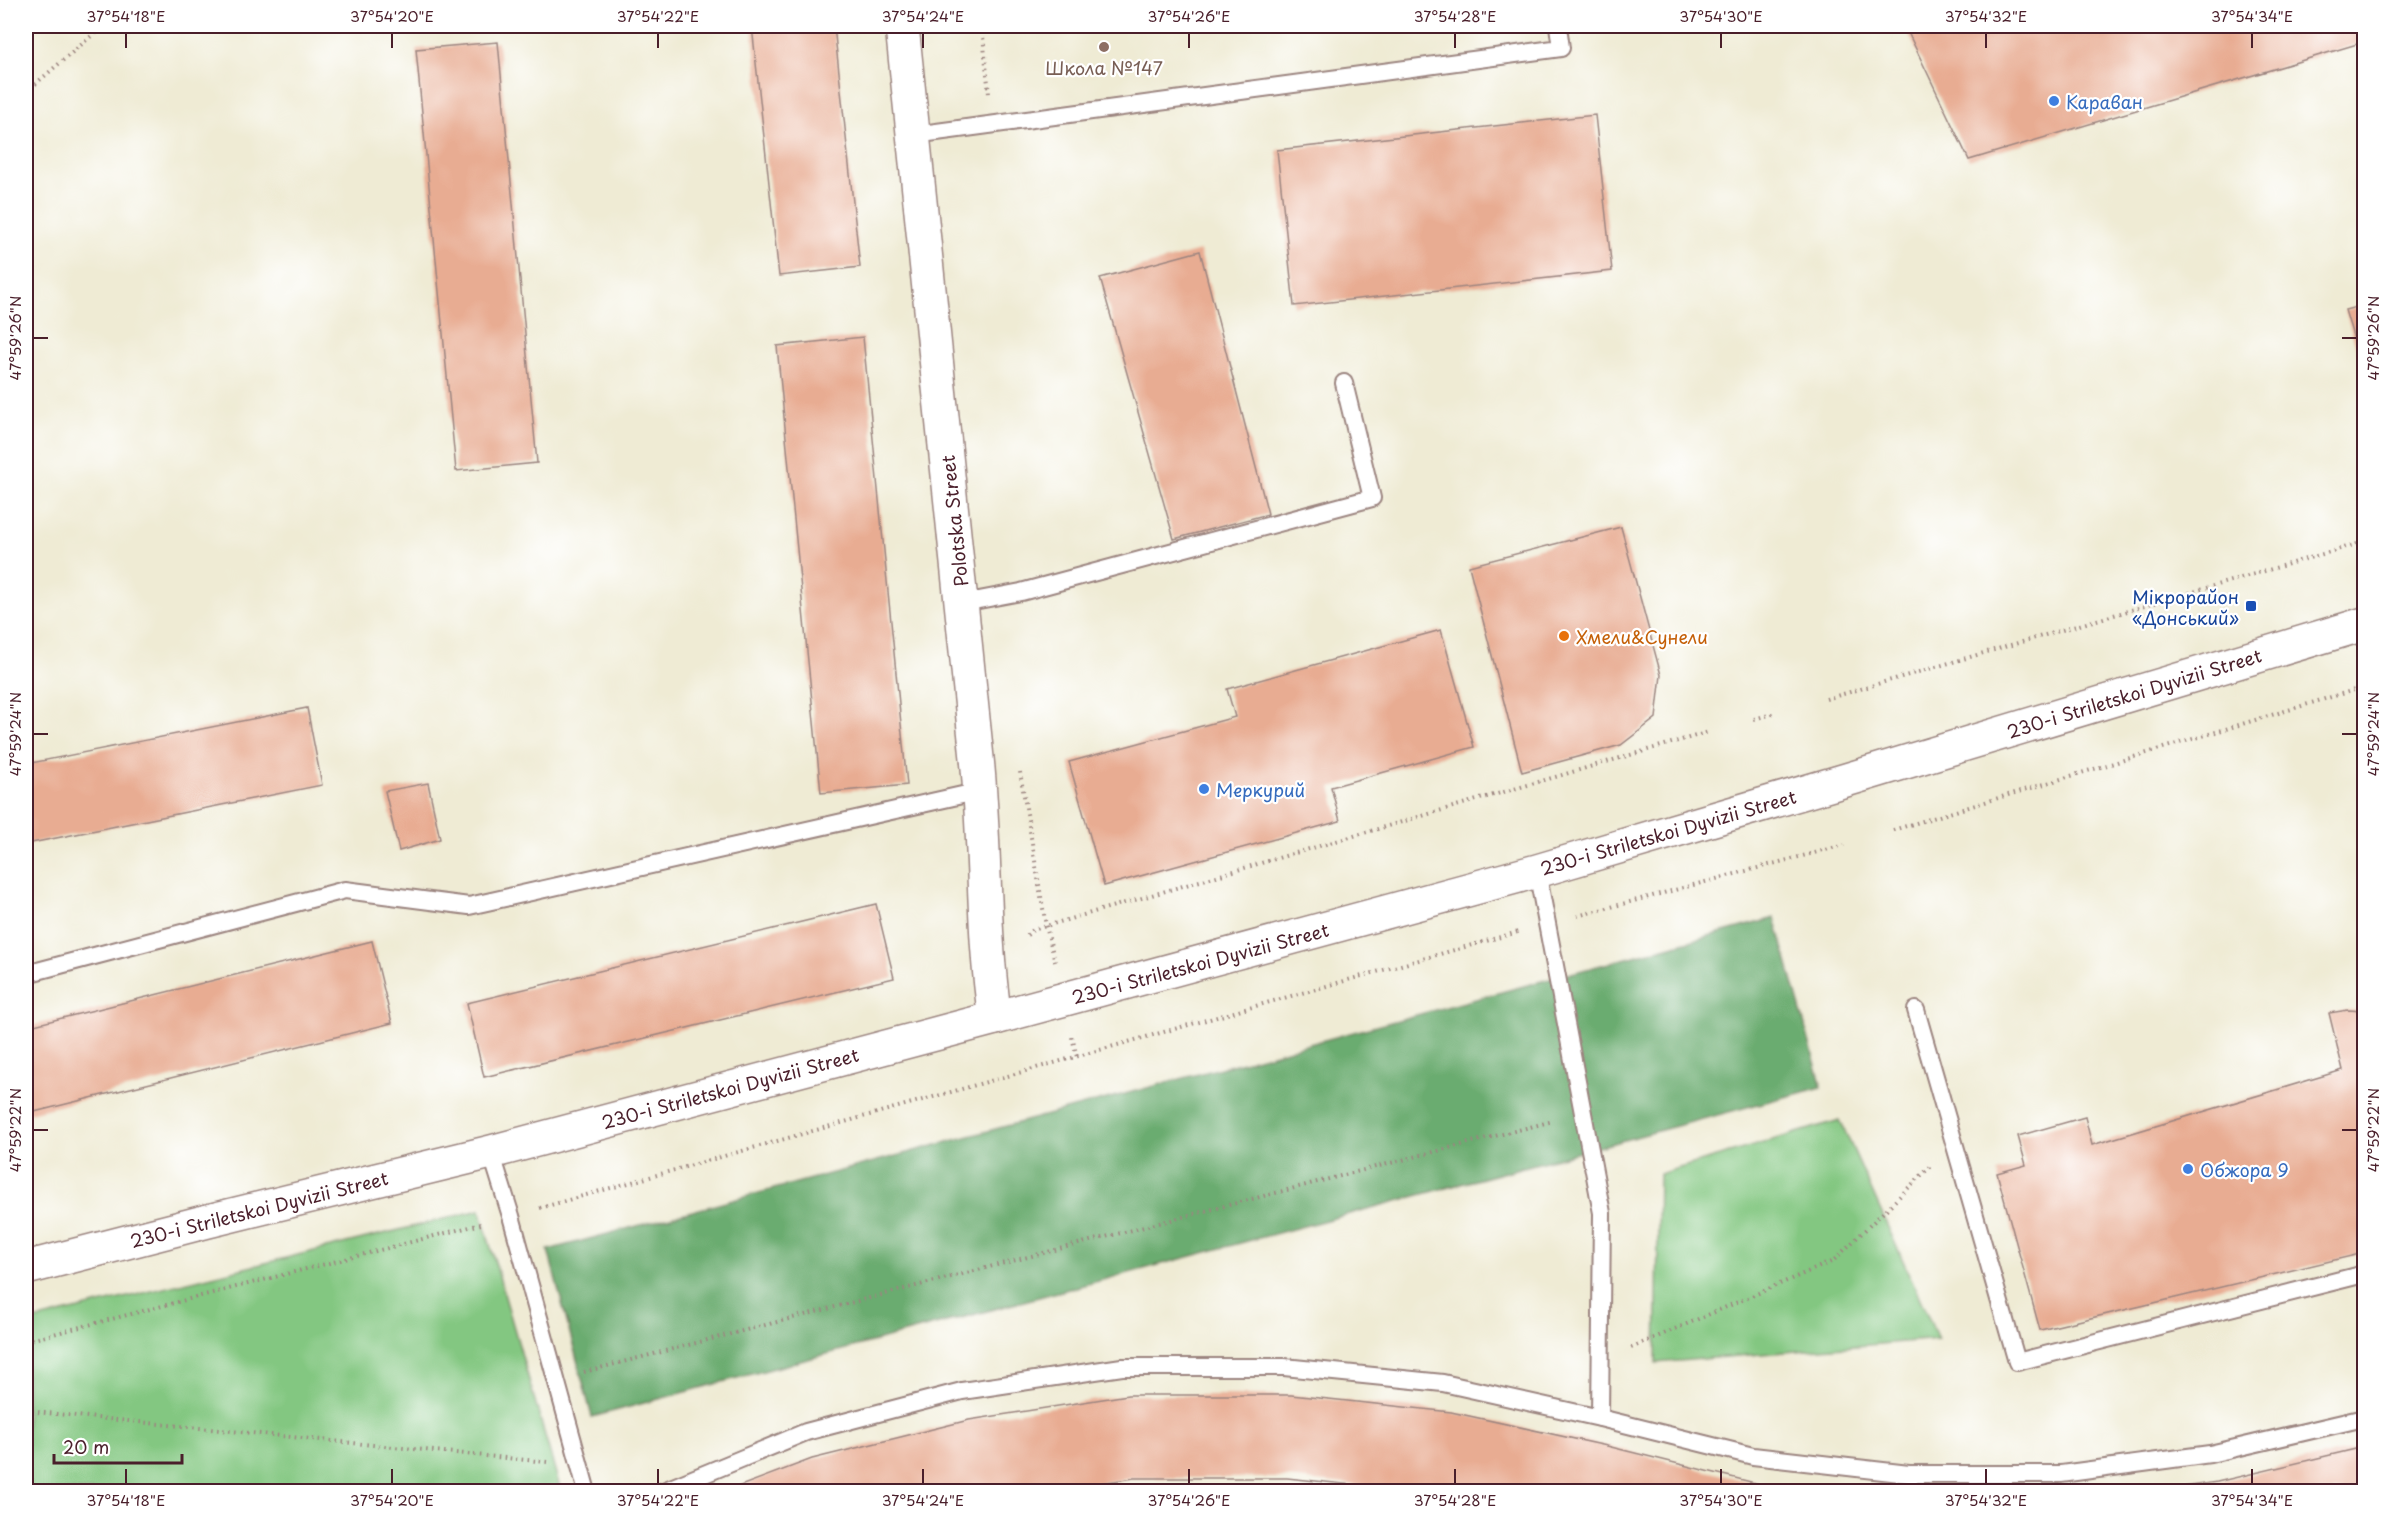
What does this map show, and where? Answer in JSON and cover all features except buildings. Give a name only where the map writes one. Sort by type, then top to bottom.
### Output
[{"type":"street","name":"Polotska Street","points":[[902,26],[963,603],[980,791],[988,969],[995,1018]]},
{"type":"street","name":"230-i Striletskoi Dyvizii Street","points":[[26,1268],[491,1152],[1537,871],[2364,624]]},
{"type":"lane","points":[[914,135],[1561,48],[1558,26]]},
{"type":"lane","points":[[963,603],[1021,592],[1372,498],[1344,383]]},
{"type":"lane","points":[[26,974],[345,890],[468,906],[980,791]]},
{"type":"lane","points":[[1537,871],[1602,1213],[1600,1418]]},
{"type":"lane","points":[[1916,1010],[2017,1362],[2364,1274]]},
{"type":"lane","points":[[491,1152],[511,1216],[587,1491]]},
{"type":"lane","points":[[661,1491],[806,1432],[962,1391],[1122,1367],[1284,1367],[1443,1383],[1600,1418],[1753,1456],[1908,1474],[2061,1474],[2210,1454],[2364,1418]]},
{"type":"path","points":[[26,92],[103,26]]},
{"type":"path","points":[[981,26],[993,125]]},
{"type":"path","points":[[1826,699],[2364,542]]},
{"type":"path","points":[[1893,830],[2364,687]]},
{"type":"path","points":[[1754,719],[1776,712]]},
{"type":"path","points":[[988,969],[1033,930],[1710,732]]},
{"type":"path","points":[[26,1341],[511,1216],[1547,924],[1844,845]]},
{"type":"path","points":[[557,1380],[1583,1114]]},
{"type":"path","points":[[1601,1361],[1833,1261],[1954,1143]]},
{"type":"path","points":[[26,1411],[580,1465]]},
{"type":"green space","points":[[1775,918],[1822,1087],[592,1417],[548,1250]]},
{"type":"green space","points":[[1840,1120],[1938,1339],[1656,1363],[1659,1174]]},
{"type":"green space","points":[[480,1210],[561,1491],[26,1491],[26,1322]]},
{"type":"place","name":"Школа №147","points":[[1104,47]]},
{"type":"place","name":"Караван","points":[[2054,101]]},
{"type":"place","name":"Мікрорайон «Донський»","points":[[2251,606]]},
{"type":"place","name":"Хмели&Сунели","points":[[1564,636]]},
{"type":"place","name":"Меркурий","points":[[1204,789]]},
{"type":"place","name":"Обжора 9","points":[[2188,1169]]}]
